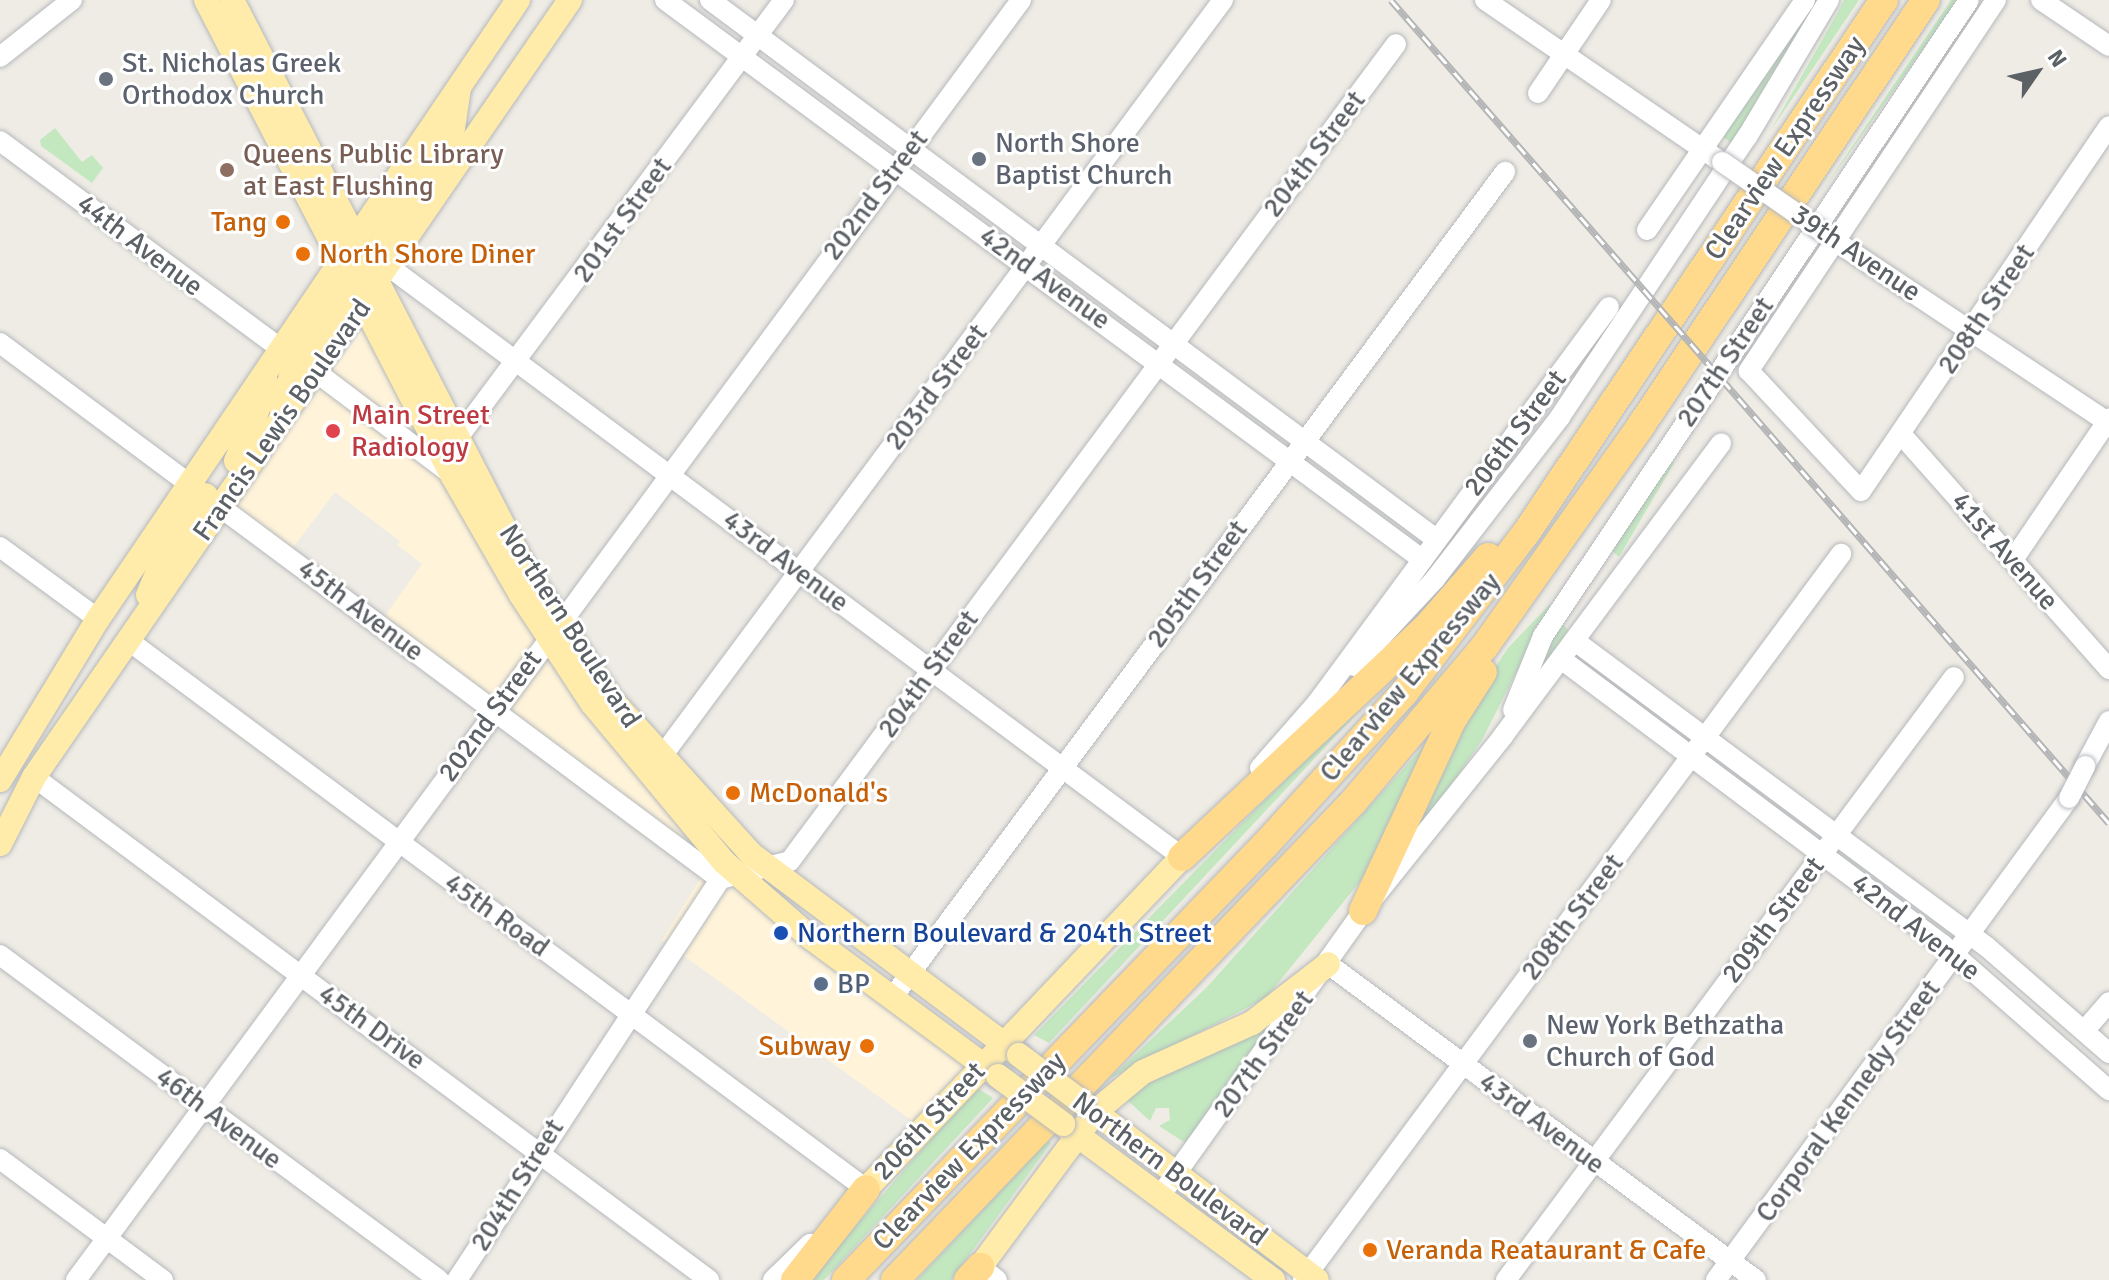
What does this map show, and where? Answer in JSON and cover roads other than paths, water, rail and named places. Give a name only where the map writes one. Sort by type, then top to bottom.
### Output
[{"type":"highway","points":[[1800,126],[1876,0]]},
{"type":"highway","name":"Clearview Expressway","points":[[846,1280],[1266,844],[1404,693],[1526,533],[1884,0]]},
{"type":"highway","name":"Clearview Expressway","points":[[895,1280],[1393,756],[1494,634],[1642,424],[1926,0]]},
{"type":"highway","points":[[1848,116],[1938,0]]},
{"type":"highway","points":[[1182,857],[1427,627],[1485,561],[1662,331]]},
{"type":"highway","points":[[1363,911],[1451,722],[1642,424]]},
{"type":"highway","points":[[795,1280],[866,1189]]},
{"type":"main road","name":"Northern Boulevard","points":[[206,0],[457,439],[592,703],[656,766],[716,838],[767,866],[909,974],[1070,1130],[1273,1280]]},
{"type":"main road","name":"Northern Boulevard","points":[[232,0],[362,271],[452,475],[554,629],[611,699],[656,766]]},
{"type":"main road","name":"Francis Lewis Boulevard","points":[[3,764],[98,619],[279,421],[316,372],[362,271],[460,81],[518,0]]},
{"type":"main road","name":"Francis Lewis Boulevard","points":[[0,844],[34,777],[129,641],[208,496],[281,349],[362,271],[570,0]]},
{"type":"main road","points":[[279,421],[293,368],[362,271]]},
{"type":"main road","name":"Northern Boulevard","points":[[716,838],[728,876],[892,998],[1089,1107],[1309,1278]]},
{"type":"main road","name":"Clearview Expressway","points":[[998,1058],[1182,857]]},
{"type":"main road","points":[[979,1277],[1070,1130],[1089,1107],[1143,1072],[1252,1023],[1328,964]]},
{"type":"main road","name":"206th Street","points":[[866,1189],[998,1058]]},
{"type":"street","points":[[0,57],[72,0]]},
{"type":"street","name":"42nd Avenue","points":[[665,0],[1158,361],[1423,560]]},
{"type":"street","name":"42nd Avenue","points":[[710,0],[1436,539]]},
{"type":"street","name":"201st Street","points":[[457,439],[784,0]]},
{"type":"street","name":"202nd Street","points":[[76,1280],[1021,0]]},
{"type":"street","name":"203rd Street","points":[[656,766],[1223,0]]},
{"type":"street","name":"39th Avenue","points":[[1485,0],[1830,238],[2108,421]]},
{"type":"street","points":[[1538,93],[1601,0]]},
{"type":"street","points":[[1647,230],[1700,147],[1805,0]]},
{"type":"street","points":[[1317,703],[1435,579],[1560,417],[1755,125],[1829,0]]},
{"type":"street","name":"207th Street","points":[[1503,736],[1543,636],[1969,0]]},
{"type":"street","points":[[1830,238],[1996,0]]},
{"type":"street","points":[[2041,0],[2109,46]]},
{"type":"street","name":"204th Street","points":[[457,1280],[628,1012],[728,876],[790,861],[1396,44]]},
{"type":"street","name":"208th Street","points":[[1830,238],[1749,371],[1861,491],[2109,126]]},
{"type":"street","name":"44th Avenue","points":[[0,141],[281,349]]},
{"type":"street","name":"205th Street","points":[[892,998],[1505,172]]},
{"type":"street","name":"43rd Avenue","points":[[362,271],[517,361],[1182,857]]},
{"type":"street","name":"206th Street","points":[[1423,560],[1609,307]]},
{"type":"street","name":"45th Avenue","points":[[0,343],[495,711],[728,876]]},
{"type":"street","points":[[316,372],[452,475]]},
{"type":"street","points":[[2013,560],[2108,421]]},
{"type":"street","name":"41st Avenue","points":[[1901,434],[2109,669]]},
{"type":"street","points":[[1363,911],[1503,736],[1721,443]]},
{"type":"street","points":[[0,547],[98,619]]},
{"type":"street","name":"208th Street","points":[[1309,1278],[1463,1063],[1841,554]]},
{"type":"street","name":"Clearview Expressway","points":[[1182,857],[1317,703],[1423,560]]},
{"type":"street","name":"45th Road","points":[[129,641],[866,1189]]},
{"type":"street","name":"42nd Avenue","points":[[1575,641],[1971,935],[2109,1053]]},
{"type":"street","name":"42nd Avenue","points":[[1561,659],[1956,955],[2109,1090]]},
{"type":"street","name":"209th Street","points":[[1506,1280],[1954,677]]},
{"type":"street","name":"Corporal Kennedy Street","points":[[1716,1280],[2069,798],[2109,721]]},
{"type":"street","name":"45th Drive","points":[[34,777],[709,1280]]},
{"type":"street","name":"207th Street","points":[[1160,1196],[1363,911]]},
{"type":"street","name":"46th Avenue","points":[[0,955],[439,1280]]},
{"type":"street","name":"43rd Avenue","points":[[1328,964],[1592,1162],[1756,1280]]},
{"type":"street","points":[[2084,1031],[2109,1002]]},
{"type":"street","points":[[0,1159],[163,1280]]},
{"type":"street","name":"Clearview Expressway","points":[[773,1280],[866,1189]]},
{"type":"railway","points":[[1391,0],[2109,823]]},
{"type":"place","name":"St. Nicholas Greek Orthodox Church","points":[[106,79]]},
{"type":"place","name":"North Shore Baptist Church","points":[[979,159]]},
{"type":"place","name":"Queens Public Library at East Flushing","points":[[227,170]]},
{"type":"place","name":"Tang","points":[[283,222]]},
{"type":"place","name":"North Shore Diner","points":[[303,254]]},
{"type":"place","name":"Main Street Radiology","points":[[333,431]]},
{"type":"place","name":"McDonald's","points":[[733,793]]},
{"type":"place","name":"Northern Boulevard & 204th Street","points":[[781,933]]},
{"type":"place","name":"BP","points":[[821,984]]},
{"type":"place","name":"New York Bethzatha Church of God","points":[[1530,1041]]},
{"type":"place","name":"Subway","points":[[867,1046]]},
{"type":"place","name":"Veranda Reataurant & Cafe","points":[[1370,1250]]}]
